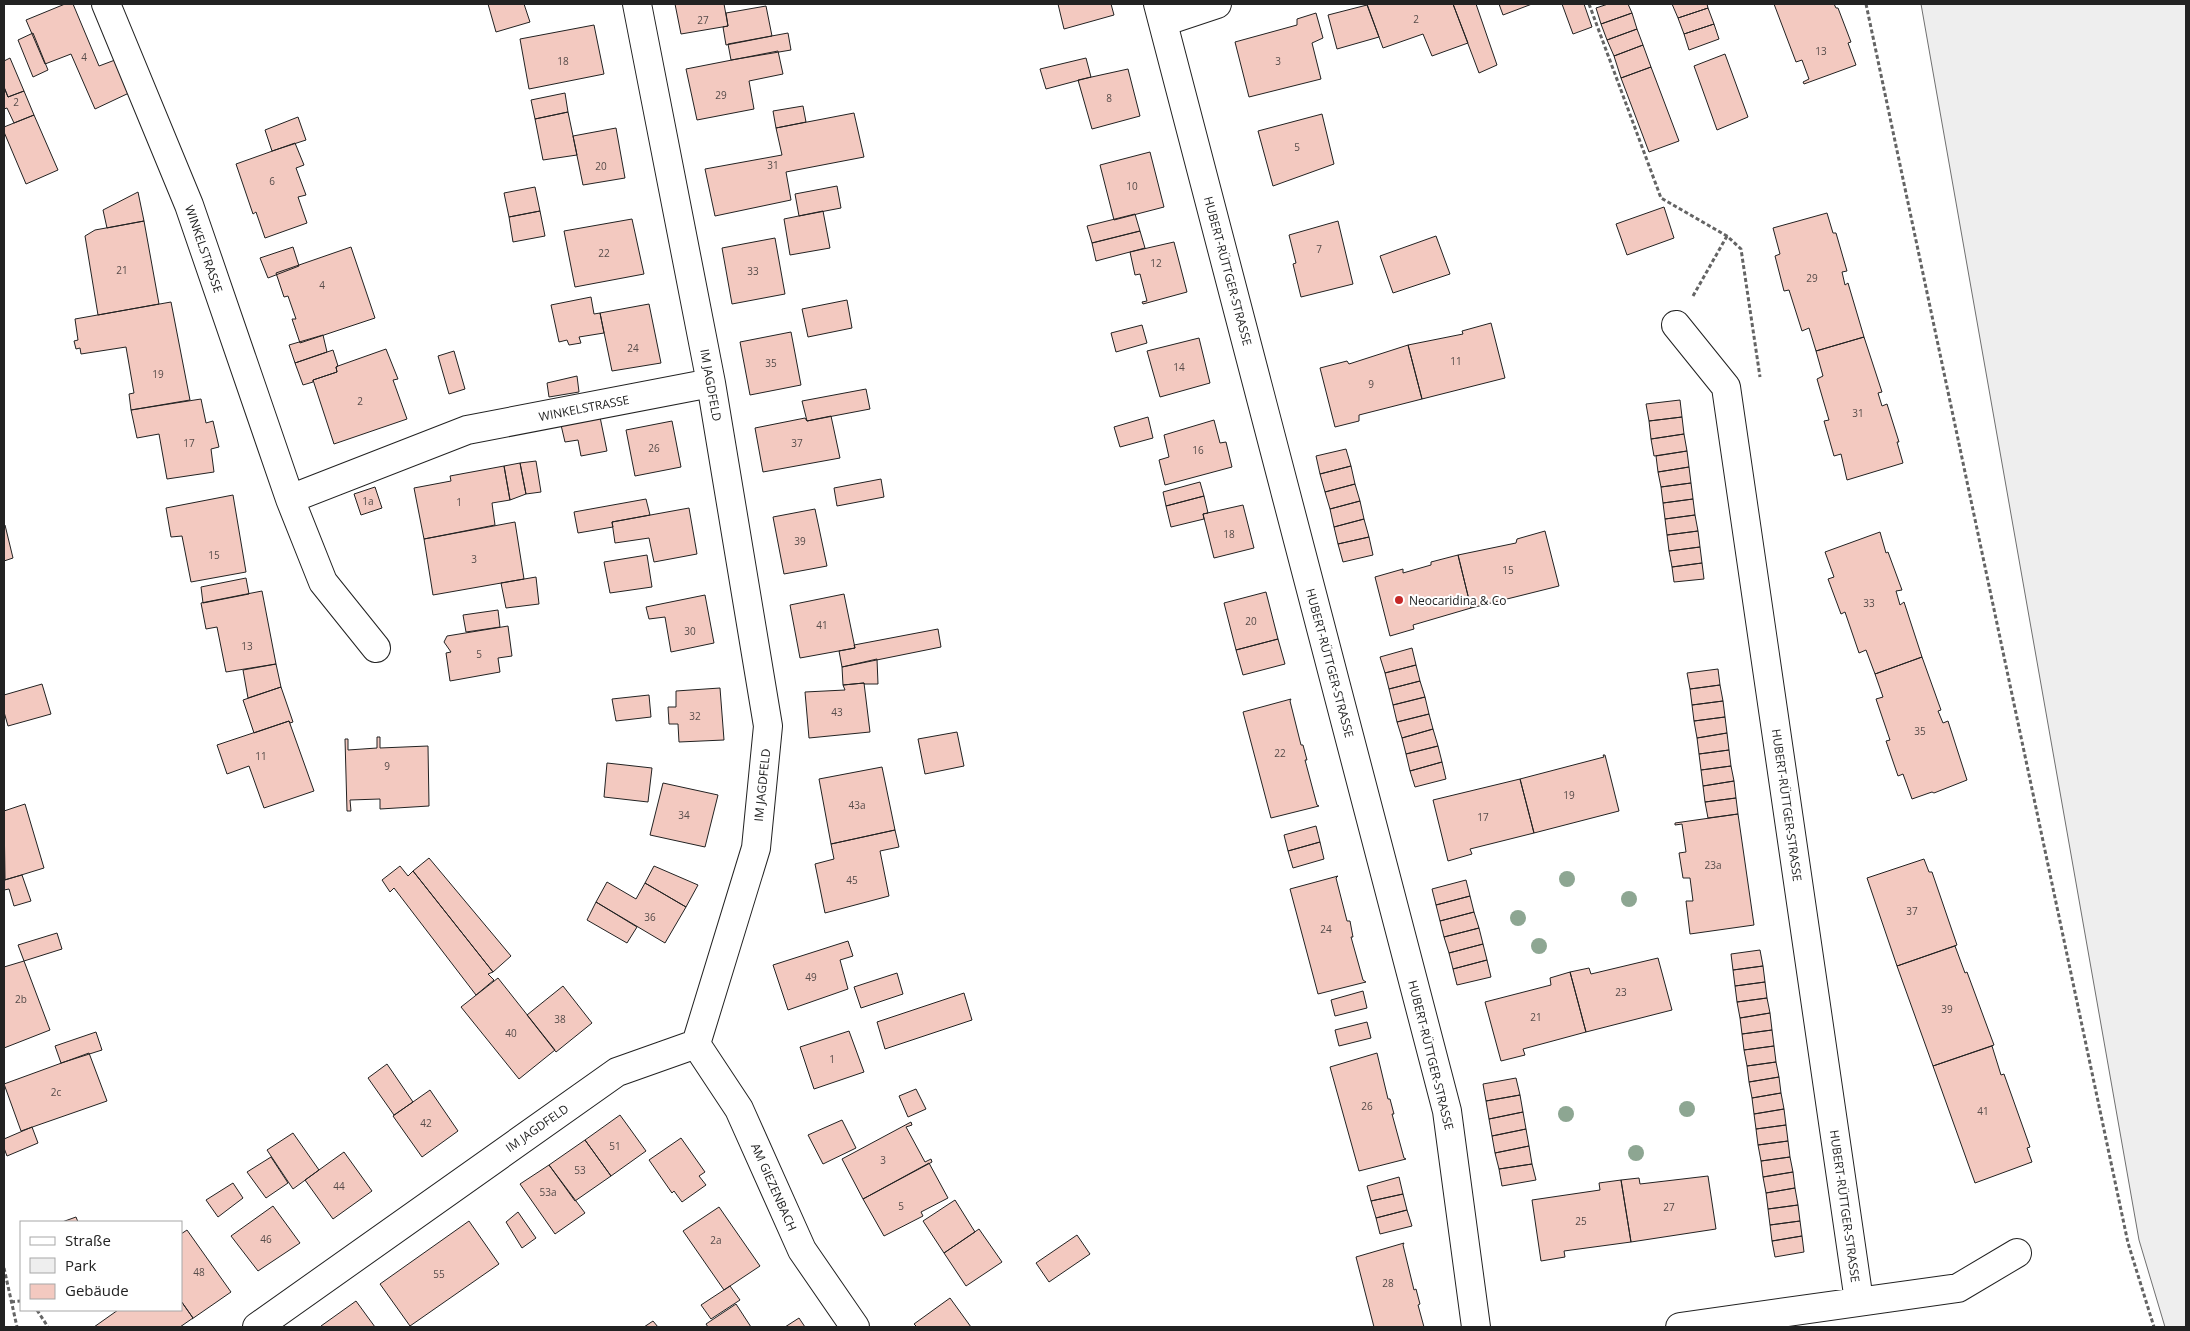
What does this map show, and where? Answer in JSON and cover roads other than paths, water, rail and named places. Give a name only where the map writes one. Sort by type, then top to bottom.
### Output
[{"type":"street","name":"WINKELSTRASSE","points":[[106,4],[189,205],[290,499],[323,582],[376,648]]},
{"type":"street","name":"IM JAGDFELD","points":[[257,1327],[617,1072],[696,1044],[756,848],[768,726],[712,383],[637,4]]},
{"type":"street","points":[[1160,13],[1217,4]]},
{"type":"street","name":"HUBERT-RÜTTGER-STRASSE","points":[[1160,13],[1447,1111],[1476,1327]]},
{"type":"street","name":"HUBERT-RÜTTGER-STRASSE","points":[[1676,325],[1726,387],[1859,1301]]},
{"type":"street","name":"WINKELSTRASSE","points":[[290,499],[467,430],[712,383]]},
{"type":"street","name":"AM GIEZENBACH","points":[[696,1044],[739,1109],[802,1250],[855,1327]]},
{"type":"street","points":[[1680,1327],[1958,1288],[2017,1253]]},
{"type":"place","name":"Neocaridina & Co","points":[[1399,600]]}]
